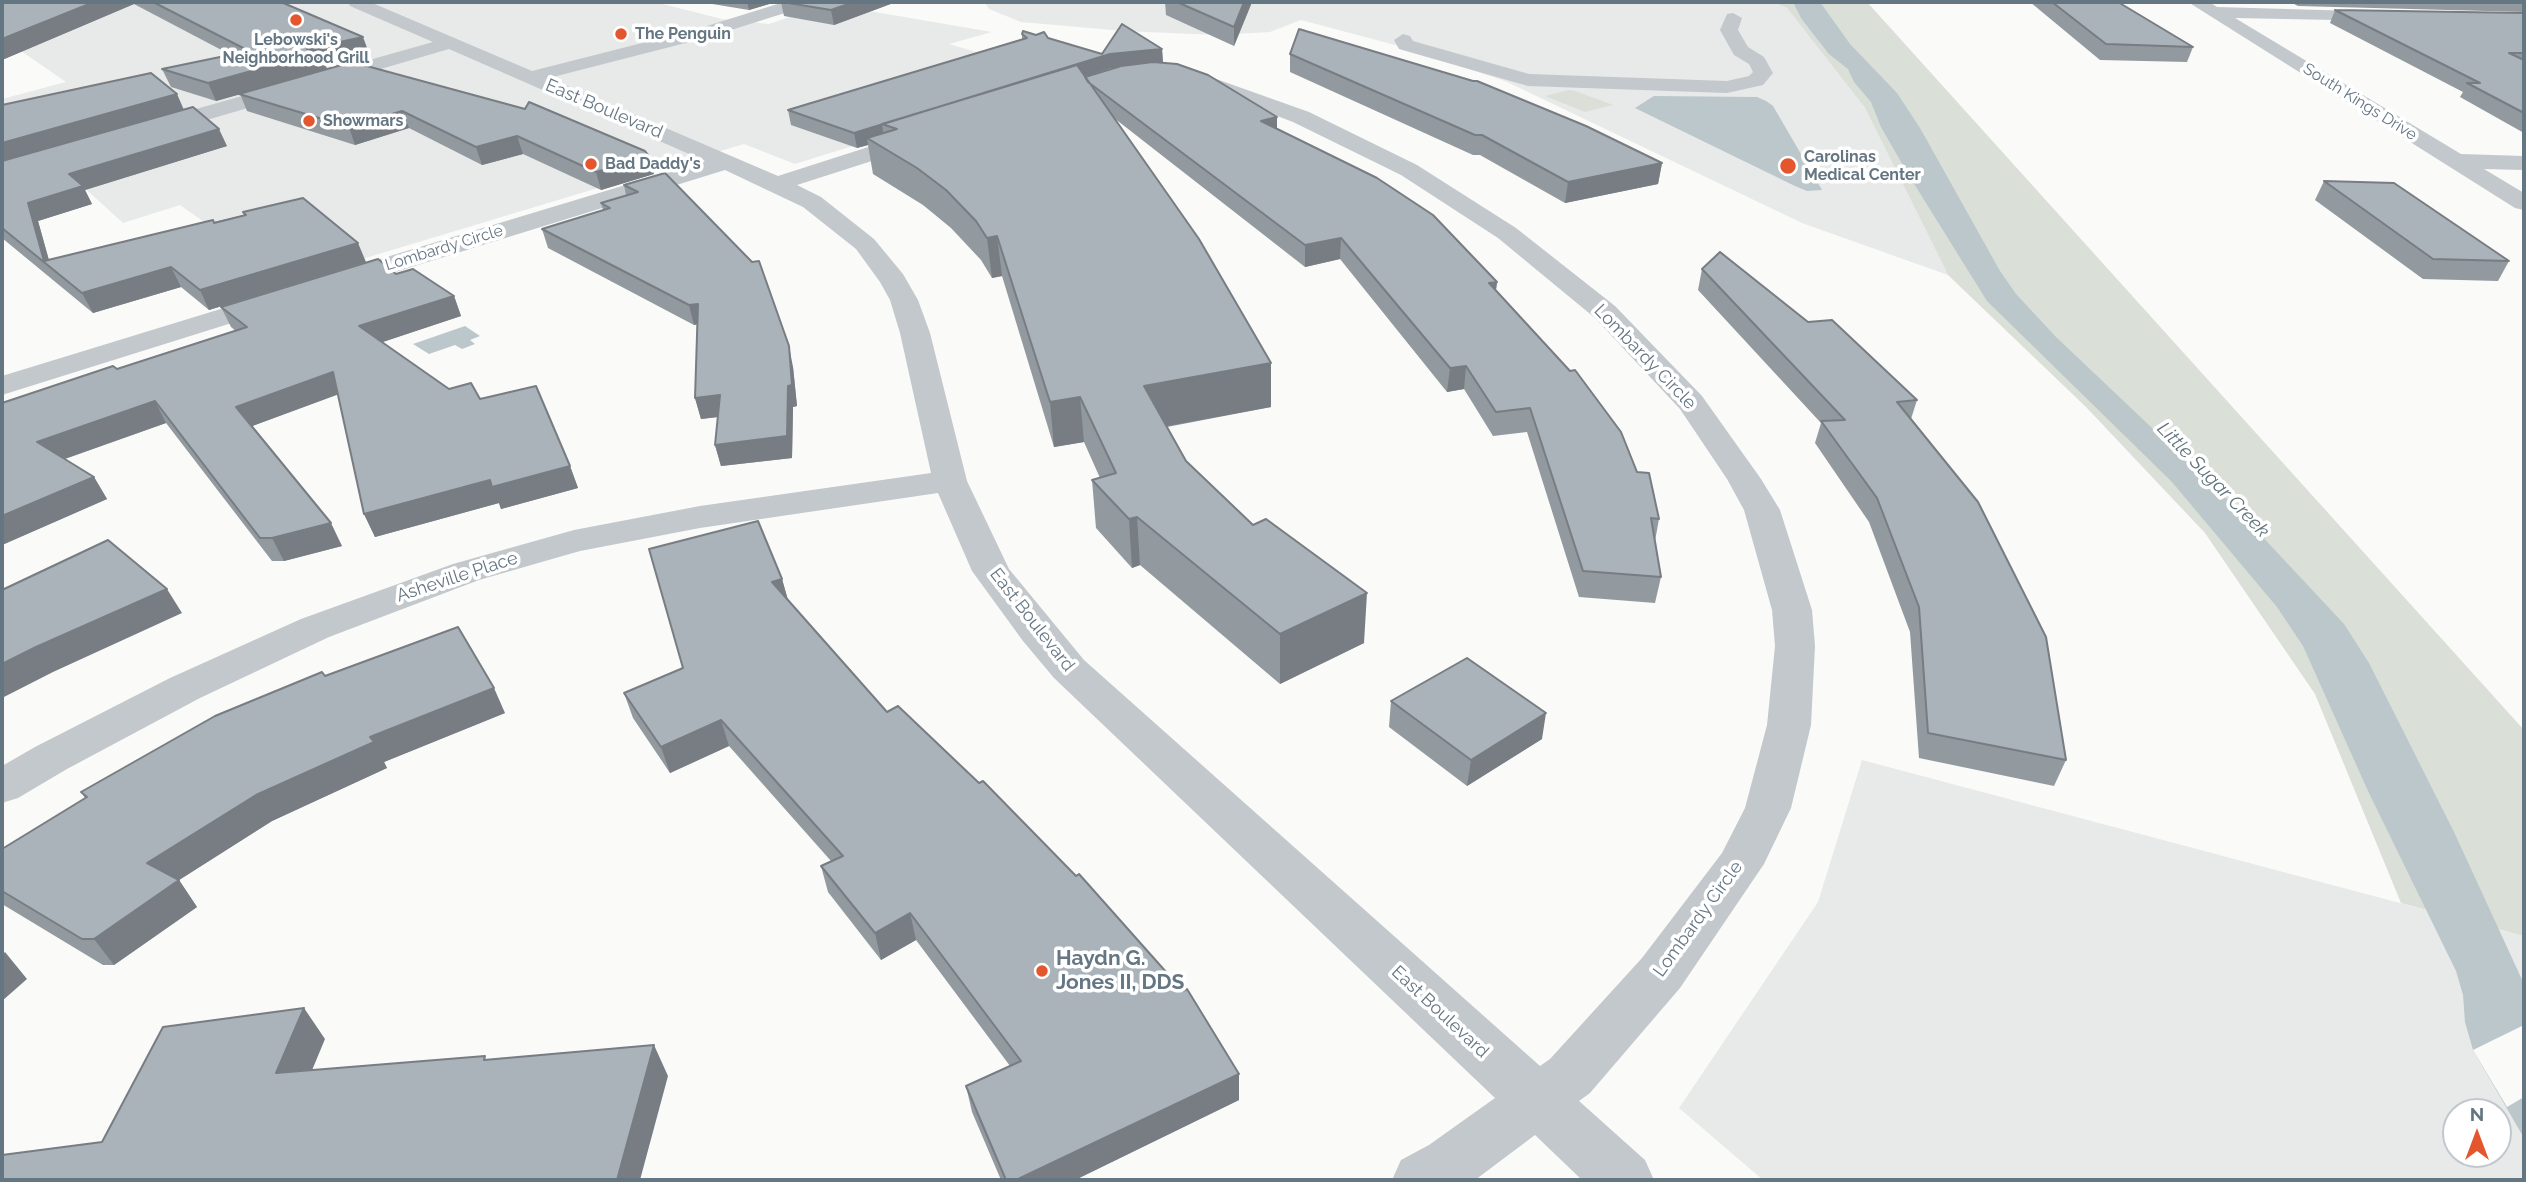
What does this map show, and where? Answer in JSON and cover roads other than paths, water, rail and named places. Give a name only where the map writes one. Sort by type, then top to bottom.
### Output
[{"type":"street","name":"East Boulevard","points":[[356,2],[777,184],[812,202],[849,229],[865,244],[893,280],[904,300],[915,333],[950,481],[991,571],[1037,632],[1069,669],[1624,1180]]},
{"type":"street","points":[[531,78],[703,33],[802,2]]},
{"type":"street","points":[[2205,7],[2408,16]]},
{"type":"street","name":"South Kings Drive","points":[[2205,7],[2524,203]]},
{"type":"street","points":[[1461,59],[1528,80],[1712,87],[1745,85],[1763,73],[1757,61],[1741,51],[1729,30],[1729,10]]},
{"type":"street","points":[[132,134],[449,43]]},
{"type":"street","name":"Lombardy Circle","points":[[1154,71],[1181,73],[1267,103],[1360,144],[1458,200],[1540,257],[1605,312],[1691,402],[1762,510],[1790,604],[1795,646],[1789,725],[1768,808],[1740,864],[1661,973],[1570,1076],[1450,1164],[1422,1180]]},
{"type":"street","points":[[777,184],[952,128]]},
{"type":"street","points":[[2456,161],[2524,163]]},
{"type":"street","name":"Lombardy Circle","points":[[2,386],[727,162]]},
{"type":"street","name":"Asheville Place","points":[[2,788],[51,758],[208,677],[327,623],[466,572],[573,541],[688,519],[950,481]]},
{"type":"place","name":"Lebowski's Neighborhood Grill","points":[[296,20]]},
{"type":"place","name":"The Penguin","points":[[621,34]]},
{"type":"place","name":"Showmars","points":[[309,121]]},
{"type":"place","name":"Bad Daddy's","points":[[591,164]]},
{"type":"place","name":"Carolinas Medical Center","points":[[1788,166]]},
{"type":"place","name":"Haydn G. Jones II, DDS","points":[[1042,971]]},
{"type":"water label","name":"Little Sugar Creek","points":[[2213,480]]}]
